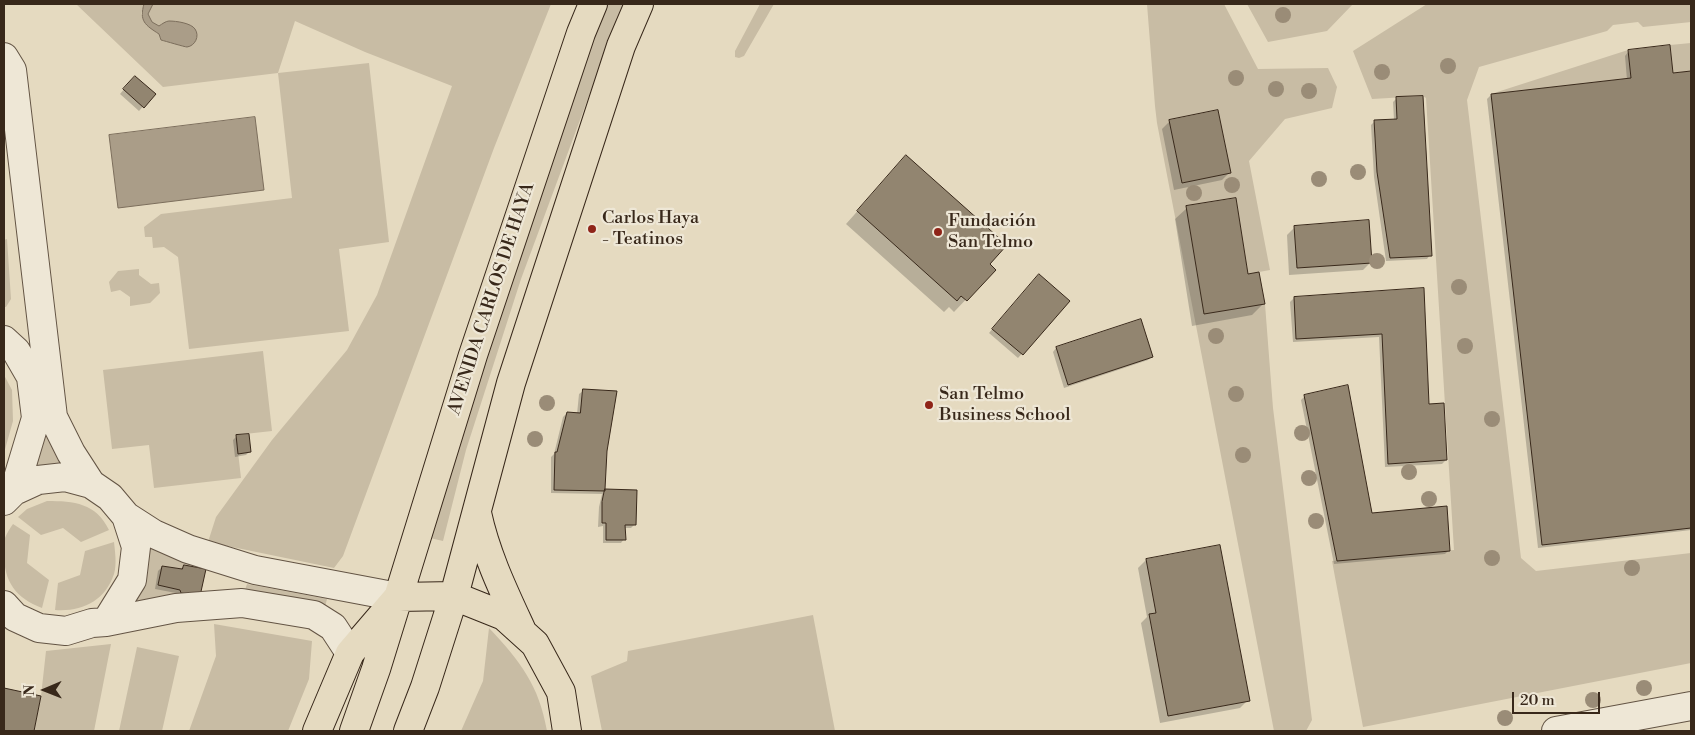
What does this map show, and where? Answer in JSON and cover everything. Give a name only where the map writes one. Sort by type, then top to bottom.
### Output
[{"type":"main road","name":"AVENIDA CARLOS DE HAYA","points":[[354,731],[376,669],[476,346],[581,33],[593,4]]},
{"type":"main road","points":[[408,731],[425,687],[454,596],[511,383],[621,46],[639,4]]},
{"type":"main road","points":[[477,512],[482,538],[496,575],[523,632]]},
{"type":"main road","points":[[316,731],[350,653],[398,597],[454,596],[504,616],[535,644],[561,692],[567,731]]},
{"type":"street","points":[[4,57],[12,70],[53,417],[71,453],[91,484]]},
{"type":"street","points":[[4,333],[17,331],[29,322],[40,309]]},
{"type":"street","points":[[4,340],[16,351],[31,377],[36,418],[9,496]]},
{"type":"street","points":[[9,496],[38,480],[65,477],[91,484],[110,497],[126,516],[154,534],[188,549],[255,570],[398,597]]},
{"type":"street","points":[[106,622],[132,580],[136,547],[126,516]]},
{"type":"street","points":[[4,632],[39,628],[66,631],[92,623],[176,608],[242,603],[314,615],[333,627],[350,653]]},
{"type":"street","points":[[4,606],[15,617],[39,628]]},
{"type":"street","points":[[1556,731],[1691,706]]},
{"type":"shaded area","points":[[76,4],[144,4],[141,14],[159,34],[161,40],[175,42],[180,46],[174,22],[169,21],[159,26],[152,22],[148,14],[153,4],[551,4],[494,148],[343,556],[334,568],[208,542],[216,517],[272,440],[347,350],[377,295],[452,86],[365,52],[295,21],[278,73],[163,87]]},
{"type":"shaded area","points":[[144,4],[153,4],[148,14],[152,22],[159,26],[165,22],[175,21],[193,27],[197,35],[194,43],[187,47],[161,40],[159,34],[144,22],[142,15]]},
{"type":"shaded area","points":[[607,4],[623,4],[521,279],[466,450],[443,541],[430,538],[450,461],[573,90]]},
{"type":"shaded area","points":[[760,4],[774,4],[744,56],[735,57],[735,51]]},
{"type":"shaded area","points":[[1147,4],[1224,4],[1258,69],[1328,68],[1337,87],[1332,108],[1285,119],[1249,161],[1270,270],[1248,274],[1236,198],[1186,207],[1204,314],[1265,304],[1273,408],[1312,720],[1306,731],[1274,731],[1155,106]],"holes":[[[1218,110],[1231,173],[1182,183],[1169,120]]]},
{"type":"shaded area","points":[[1247,4],[1353,4],[1327,31],[1268,42]]},
{"type":"shaded area","points":[[1427,4],[1691,4],[1691,22],[1643,27],[1638,22],[1613,25],[1607,31],[1479,67],[1467,100],[1521,558],[1536,571],[1691,553],[1691,663],[1363,727],[1332,561],[1454,550],[1426,98],[1423,96],[1372,99],[1353,51]]},
{"type":"shaded area","points":[[1691,43],[1691,71],[1673,73],[1670,45]]},
{"type":"shaded area","points":[[1628,50],[1631,78],[1491,94]]},
{"type":"shaded area","points":[[369,63],[389,242],[339,249],[349,331],[189,349],[178,257],[164,247],[153,248],[152,237],[145,237],[144,227],[161,214],[292,198],[278,73]]},
{"type":"shaded area","points":[[255,117],[264,190],[118,208],[109,135]]},
{"type":"shaded area","points":[[7,239],[11,299],[6,307],[4,307],[4,240]]},
{"type":"shaded area","points":[[139,269],[139,275],[151,284],[159,283],[160,293],[150,303],[130,306],[130,297],[120,290],[111,292],[109,282],[118,271]]},
{"type":"shaded area","points":[[263,351],[272,431],[236,435],[241,478],[154,488],[149,445],[112,449],[103,370]]},
{"type":"shaded area","points":[[4,375],[12,390],[13,421],[4,453]]},
{"type":"shaded area","points":[[45,422],[73,471],[31,472]]},
{"type":"shaded area","points":[[47,501],[83,505],[98,514],[109,530],[81,542],[63,528],[41,535],[18,517],[27,509]]},
{"type":"shaded area","points":[[13,524],[30,535],[27,563],[49,580],[42,608],[19,594],[13,588],[6,573],[4,542]]},
{"type":"shaded area","points":[[143,541],[206,569],[184,565],[182,569],[162,566],[158,585],[200,596],[128,611]]},
{"type":"shaded area","points":[[114,542],[115,570],[105,591],[98,598],[83,607],[55,610],[58,583],[80,575],[85,551]]},
{"type":"shaded area","points":[[247,584],[327,599],[324,611],[243,596]]},
{"type":"shaded area","points":[[813,615],[835,731],[602,731],[591,676],[627,661],[628,651]]},
{"type":"shaded area","points":[[214,624],[312,641],[309,679],[288,731],[189,731],[216,656]]},
{"type":"shaded area","points":[[489,628],[527,675],[539,700],[547,731],[461,731],[483,681]]},
{"type":"shaded area","points":[[111,644],[94,731],[34,731],[41,696],[46,651]]},
{"type":"shaded area","points":[[137,647],[179,656],[162,731],[119,731]]},
{"type":"building","points":[[1670,45],[1673,73],[1691,71],[1691,528],[1542,545],[1491,94],[1631,78],[1628,50]]},
{"type":"building","points":[[135,76],[156,94],[144,108],[123,89]]},
{"type":"building","points":[[1423,96],[1432,256],[1390,258],[1377,172],[1374,120],[1397,119],[1396,97]]},
{"type":"building","points":[[1218,110],[1231,173],[1182,183],[1169,120]]},
{"type":"building","points":[[906,155],[1007,245],[990,264],[996,270],[967,301],[961,296],[957,301],[857,211]]},
{"type":"building","points":[[1236,198],[1248,274],[1259,272],[1265,304],[1204,314],[1186,206]]},
{"type":"building","points":[[1369,220],[1372,263],[1297,268],[1294,226]]},
{"type":"building","points":[[1039,274],[1070,301],[1023,355],[992,329]]},
{"type":"building","points":[[1424,288],[1429,404],[1444,403],[1447,460],[1388,464],[1382,334],[1296,339],[1294,297]]},
{"type":"building","points":[[1141,319],[1153,357],[1068,385],[1056,347]]},
{"type":"building","points":[[1348,385],[1372,513],[1447,506],[1450,551],[1337,561],[1304,395]]},
{"type":"building","points":[[583,389],[617,391],[607,451],[605,491],[554,490],[555,452],[557,452],[567,412],[580,413]]},
{"type":"building","points":[[249,434],[251,452],[238,454],[236,435]]},
{"type":"building","points":[[605,489],[637,490],[636,525],[625,525],[626,540],[606,540],[606,523],[602,523],[602,502]]},
{"type":"building","points":[[1220,545],[1250,701],[1168,716],[1149,614],[1156,613],[1146,559]]},
{"type":"building","points":[[184,565],[206,569],[200,596],[181,593],[180,590],[158,585],[162,566],[182,569]]},
{"type":"building","points":[[4,688],[41,696],[34,731],[4,731]]},
{"type":"place","name":"Carlos Haya - Teatinos","points":[[592,229]]},
{"type":"place","name":"Fundación San Telmo","points":[[938,232]]},
{"type":"place","name":"San Telmo Business School","points":[[929,405]]}]
